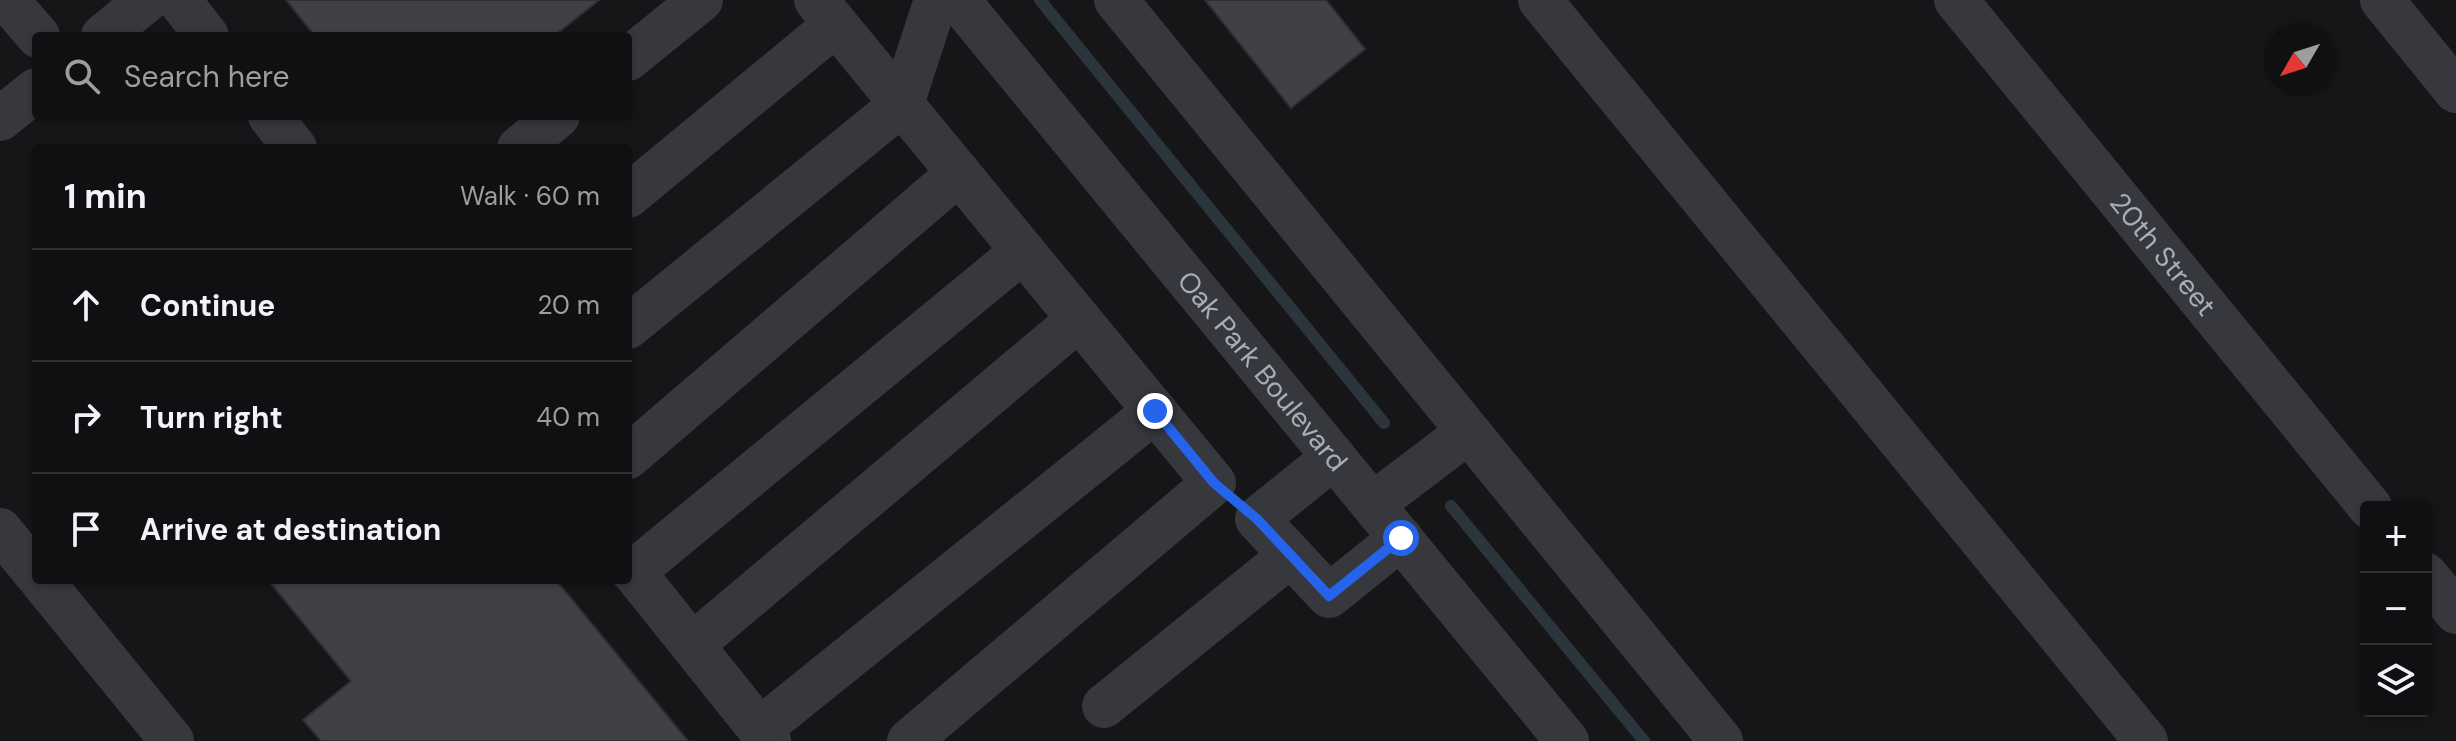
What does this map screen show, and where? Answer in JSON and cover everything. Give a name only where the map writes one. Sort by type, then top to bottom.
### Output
[{"type":"street","points":[[108,32],[147,0]]},
{"type":"street","points":[[179,0],[204,32]]},
{"type":"street","points":[[632,56],[701,0]]},
{"type":"street","points":[[632,324],[902,104],[936,0]]},
{"type":"street","name":"Oak Park Boulevard","points":[[958,0],[1567,741]]},
{"type":"street","points":[[1116,0],[1721,741]]},
{"type":"street","points":[[1540,0],[2146,741]]},
{"type":"street","name":"20th Street","points":[[1956,0],[2365,501]]},
{"type":"street","points":[[2382,0],[2456,91]]},
{"type":"street","points":[[8,4],[34,32]]},
{"type":"street","points":[[632,192],[826,12],[1214,483],[1257,519],[1329,596],[1401,538]]},
{"type":"street","points":[[0,119],[32,93]]},
{"type":"street","points":[[273,120],[292,144]]},
{"type":"street","points":[[524,144],[553,120]]},
{"type":"street","points":[[632,454],[959,173]]},
{"type":"street","points":[[632,568],[1023,251]]},
{"type":"street","points":[[692,645],[1079,319]]},
{"type":"street","points":[[632,570],[764,735],[1155,411]]},
{"type":"street","points":[[1373,504],[1468,432]]},
{"type":"street","points":[[1257,519],[1334,457]]},
{"type":"street","points":[[909,741],[1214,483]]},
{"type":"street","points":[[0,530],[32,569]]},
{"type":"street","points":[[1104,706],[1291,555]]},
{"type":"street","points":[[2432,582],[2456,612]]},
{"type":"street","points":[[44,584],[172,741]]},
{"type":"building","points":[[286,0],[599,0],[559,32],[312,32]]},
{"type":"building","points":[[1205,0],[1326,0],[1365,49],[1291,108]]},
{"type":"building","points":[[271,584],[559,584],[688,741],[321,741],[303,720],[351,681]]},
{"type":"waterway","points":[[1040,0],[1384,423]]},
{"type":"waterway","points":[[1451,506],[1644,741]]},
{"type":"route","points":[[1155,411],[1214,483],[1257,519],[1329,596],[1401,538]]}]
